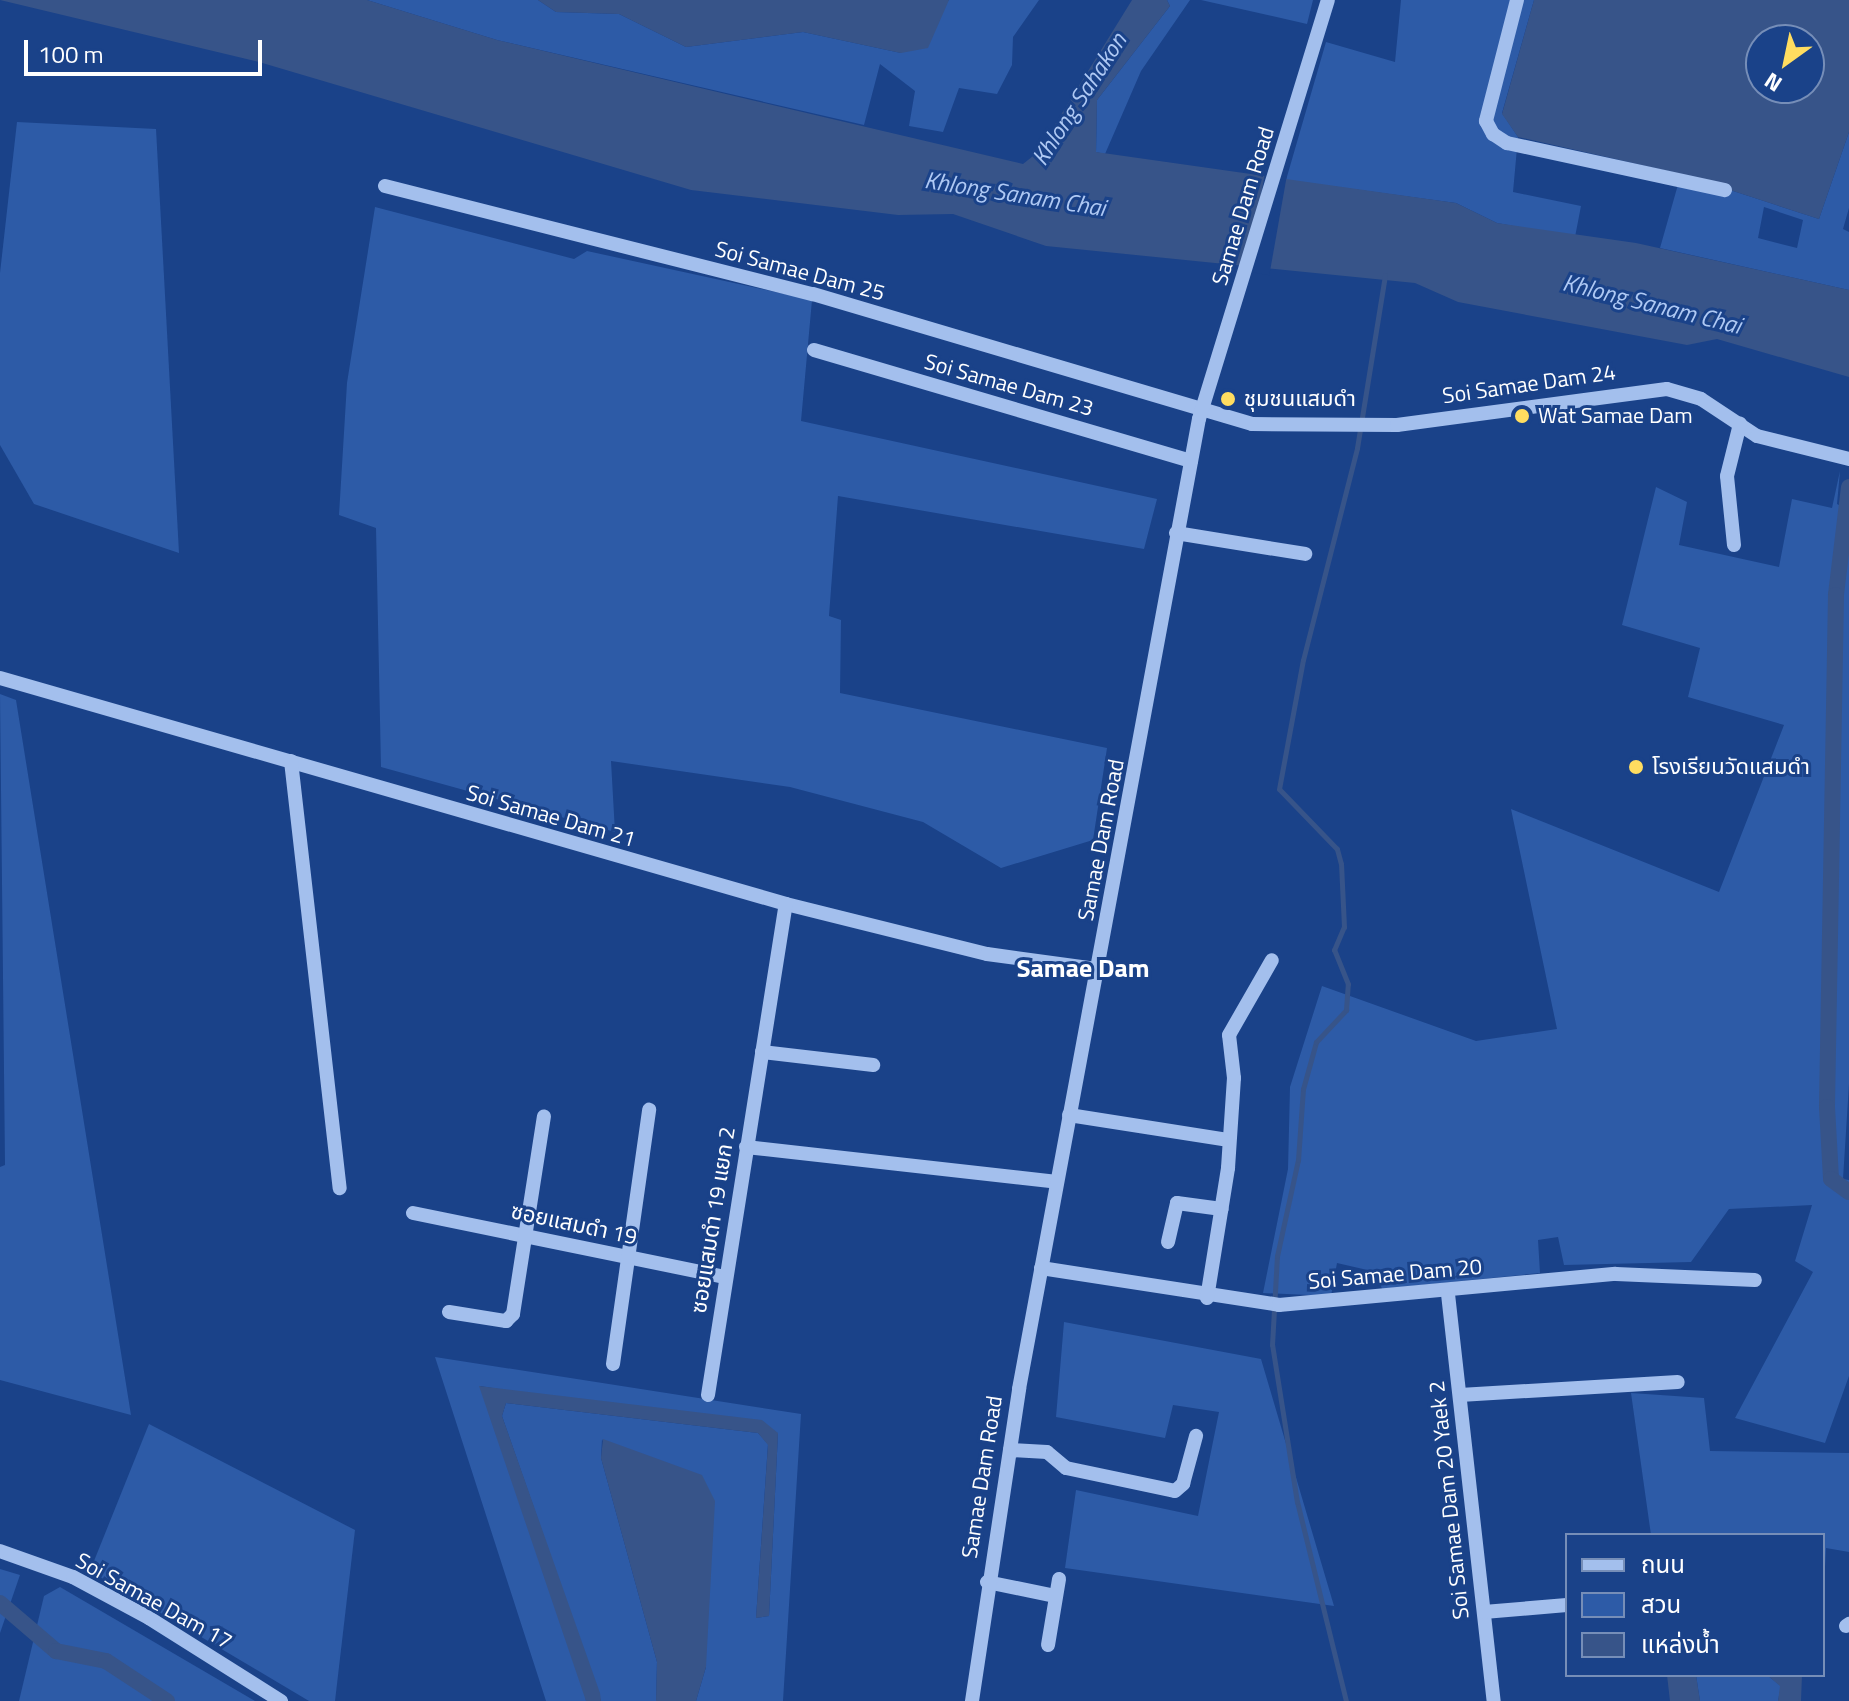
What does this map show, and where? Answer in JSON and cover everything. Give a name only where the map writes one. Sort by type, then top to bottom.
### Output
[{"type":"street","name":"Samae Dam Road","points":[[972,1701],[987,1582],[1041,1268],[1096,969],[1145,732],[1176,533],[1201,412],[1328,0]]},
{"type":"street","points":[[1517,0],[1486,121],[1493,134],[1507,143],[1725,190]]},
{"type":"street","name":"Soi Samae Dam 25","points":[[385,186],[813,294],[1201,412]]},
{"type":"street","name":"Soi Samae Dam 23","points":[[814,350],[1191,461]]},
{"type":"street","name":"Soi Samae Dam 24","points":[[1201,412],[1296,428],[1347,426],[1667,389],[1701,399],[1768,439],[1849,459]]},
{"type":"street","points":[[1734,545],[1727,476],[1740,424]]},
{"type":"street","points":[[1176,533],[1305,554]]},
{"type":"street","name":"Soi Samae Dam 21","points":[[0,678],[786,904],[987,954],[1096,969]]},
{"type":"street","points":[[291,761],[340,1188]]},
{"type":"street","name":"ซอยแสมดำ 19 แยก 2","points":[[708,1395],[786,904]]},
{"type":"street","points":[[1207,1298],[1222,1209],[1229,1140],[1234,1078],[1229,1035],[1272,960]]},
{"type":"street","points":[[762,1052],[873,1065]]},
{"type":"street","points":[[613,1364],[649,1110]]},
{"type":"street","points":[[1069,1115],[1229,1140]]},
{"type":"street","points":[[449,1312],[506,1321],[513,1314],[544,1116]]},
{"type":"street","points":[[746,1147],[1057,1182]]},
{"type":"street","points":[[1168,1242],[1177,1203],[1222,1209]]},
{"type":"street","name":"ซอยแสมดำ 19","points":[[413,1213],[726,1277]]},
{"type":"street","name":"Soi Samae Dam 20","points":[[1041,1268],[1263,1305],[1448,1294],[1616,1274],[1755,1280]]},
{"type":"street","name":"Soi Samae Dam 20 Yaek 2","points":[[1448,1294],[1494,1701]]},
{"type":"street","points":[[1460,1395],[1678,1382]]},
{"type":"street","points":[[1010,1450],[1047,1452],[1066,1468],[1175,1491],[1183,1484],[1196,1436]]},
{"type":"street","name":"Soi Samae Dam 17","points":[[0,1551],[73,1577],[149,1618],[281,1701]]},
{"type":"street","points":[[1048,1645],[1059,1579]]},
{"type":"street","points":[[987,1582],[1055,1596]]},
{"type":"street","points":[[1484,1612],[1565,1605]]},
{"type":"green space","points":[[367,0],[538,0],[556,12],[619,14],[686,47],[803,32],[901,53],[949,0],[1039,0],[1013,37],[1012,65],[997,94],[959,88],[943,132],[909,126],[915,91],[880,64],[864,125],[497,40]]},
{"type":"green space","points":[[1167,0],[1190,0],[1141,71],[1105,154],[1096,152],[1097,100],[1170,6]]},
{"type":"green space","points":[[1201,0],[1313,0],[1307,24]]},
{"type":"green space","points":[[1401,0],[1534,0],[1502,113],[1518,137],[1513,192],[1581,206],[1575,237],[1497,223],[1456,203],[1286,180],[1326,42],[1395,62]]},
{"type":"green space","points":[[17,122],[156,129],[179,553],[34,504],[0,445],[0,273]]},
{"type":"green space","points":[[1849,132],[1849,208],[1843,229],[1849,232],[1849,290],[1660,248],[1681,174],[1819,219]],"holes":[[[1764,207],[1803,220],[1797,248],[1758,238]]]},
{"type":"green space","points":[[375,207],[574,259],[587,251],[812,300],[801,421],[1157,499],[1144,549],[838,496],[829,616],[841,620],[840,693],[1107,748],[1093,840],[1001,868],[923,822],[790,787],[611,761],[615,832],[381,767],[376,528],[339,515],[347,383]]},
{"type":"green space","points":[[1840,471],[1837,504],[1849,511],[1849,1084],[1843,1179],[1849,1180],[1849,1376],[1825,1443],[1735,1418],[1813,1272],[1795,1261],[1812,1205],[1729,1209],[1691,1262],[1564,1265],[1558,1237],[1538,1240],[1540,1273],[1382,1289],[1376,1272],[1337,1263],[1331,1296],[1263,1293],[1288,1169],[1290,1087],[1322,986],[1476,1041],[1557,1029],[1511,809],[1719,892],[1784,725],[1688,697],[1700,648],[1622,625],[1656,487],[1687,502],[1679,545],[1779,567],[1792,499],[1832,508]]},
{"type":"green space","points":[[0,694],[16,700],[131,1415],[0,1380],[0,1167],[5,1165]]},
{"type":"green space","points":[[1064,1322],[1261,1359],[1334,1606],[1065,1568],[1076,1490],[1198,1516],[1219,1412],[1173,1405],[1165,1438],[1056,1417]]},
{"type":"green space","points":[[435,1357],[801,1414],[783,1701],[696,1701],[706,1667],[602,1439],[601,1458],[657,1662],[656,1701],[601,1701],[502,1416],[506,1403],[758,1433],[768,1444],[756,1618],[769,1616],[778,1433],[480,1386],[584,1680],[586,1701],[546,1701]]},
{"type":"green space","points":[[1631,1393],[1704,1398],[1710,1451],[1849,1453],[1849,1552],[1826,1548],[1825,1567],[1825,1533],[1651,1533]]},
{"type":"green space","points":[[149,1424],[355,1530],[335,1701],[309,1701],[90,1571]]},
{"type":"green space","points":[[0,1569],[20,1575],[0,1633]]},
{"type":"green space","points":[[60,1587],[255,1701],[19,1701],[44,1596]]},
{"type":"green space","points":[[1696,1677],[1770,1677],[1781,1686],[1778,1701],[1700,1701]]},
{"type":"water","points":[[0,0],[367,0],[497,40],[1023,164],[1038,152],[1132,0],[1167,0],[1170,6],[1097,100],[1096,152],[1456,203],[1497,223],[1636,243],[1849,290],[1849,377],[1717,339],[1687,345],[1458,302],[1415,283],[1046,246],[953,214],[898,215],[691,190],[259,62]]},
{"type":"water","points":[[538,0],[949,0],[928,48],[901,53],[803,32],[686,47],[619,14],[556,12]]},
{"type":"water","points":[[1534,0],[1849,0],[1849,132],[1819,219],[1681,174],[1518,137],[1502,114]]},
{"type":"water","points":[[479,1386],[762,1420],[778,1433],[769,1616],[756,1618],[768,1445],[758,1433],[506,1403],[502,1416],[600,1693],[601,1701],[586,1701]]},
{"type":"water","points":[[603,1439],[702,1475],[715,1501],[706,1667],[696,1701],[656,1701],[657,1662],[601,1458]]},
{"type":"water","points":[[1667,1677],[1696,1677],[1700,1701],[1670,1701]]},
{"type":"water","points":[[1769,1677],[1802,1677],[1801,1701],[1778,1701],[1780,1686]]},
{"type":"pier","points":[[1265,173],[1287,177],[1269,275],[1248,271]]},
{"type":"waterway","points":[[1346,1701],[1297,1502],[1272,1345],[1277,1256],[1298,1160],[1303,1089],[1316,1042],[1346,1010],[1348,984],[1334,950],[1344,927],[1341,864],[1337,849],[1279,789],[1303,660],[1357,448],[1385,275]]},
{"type":"waterway","points":[[1849,487],[1836,595],[1827,1107],[1831,1179],[1849,1192]]},
{"type":"waterway","points":[[0,1603],[56,1651],[106,1661],[167,1701]]},
{"type":"place","name":"ชุมชนแสมดำ","points":[[1228,399]]},
{"type":"place","name":"Wat Samae Dam","points":[[1522,416]]},
{"type":"place","name":"โรงเรียนวัดแสมดำ","points":[[1636,767]]},
{"type":"district","name":"Samae Dam","points":[[1083,968]]},
{"type":"water label","name":"Khlong Sahakon","points":[[1079,99]]},
{"type":"water label","name":"Khlong Sanam Chai","points":[[1015,194]]},
{"type":"water label","name":"Khlong Sanam Chai","points":[[1652,304]]}]
